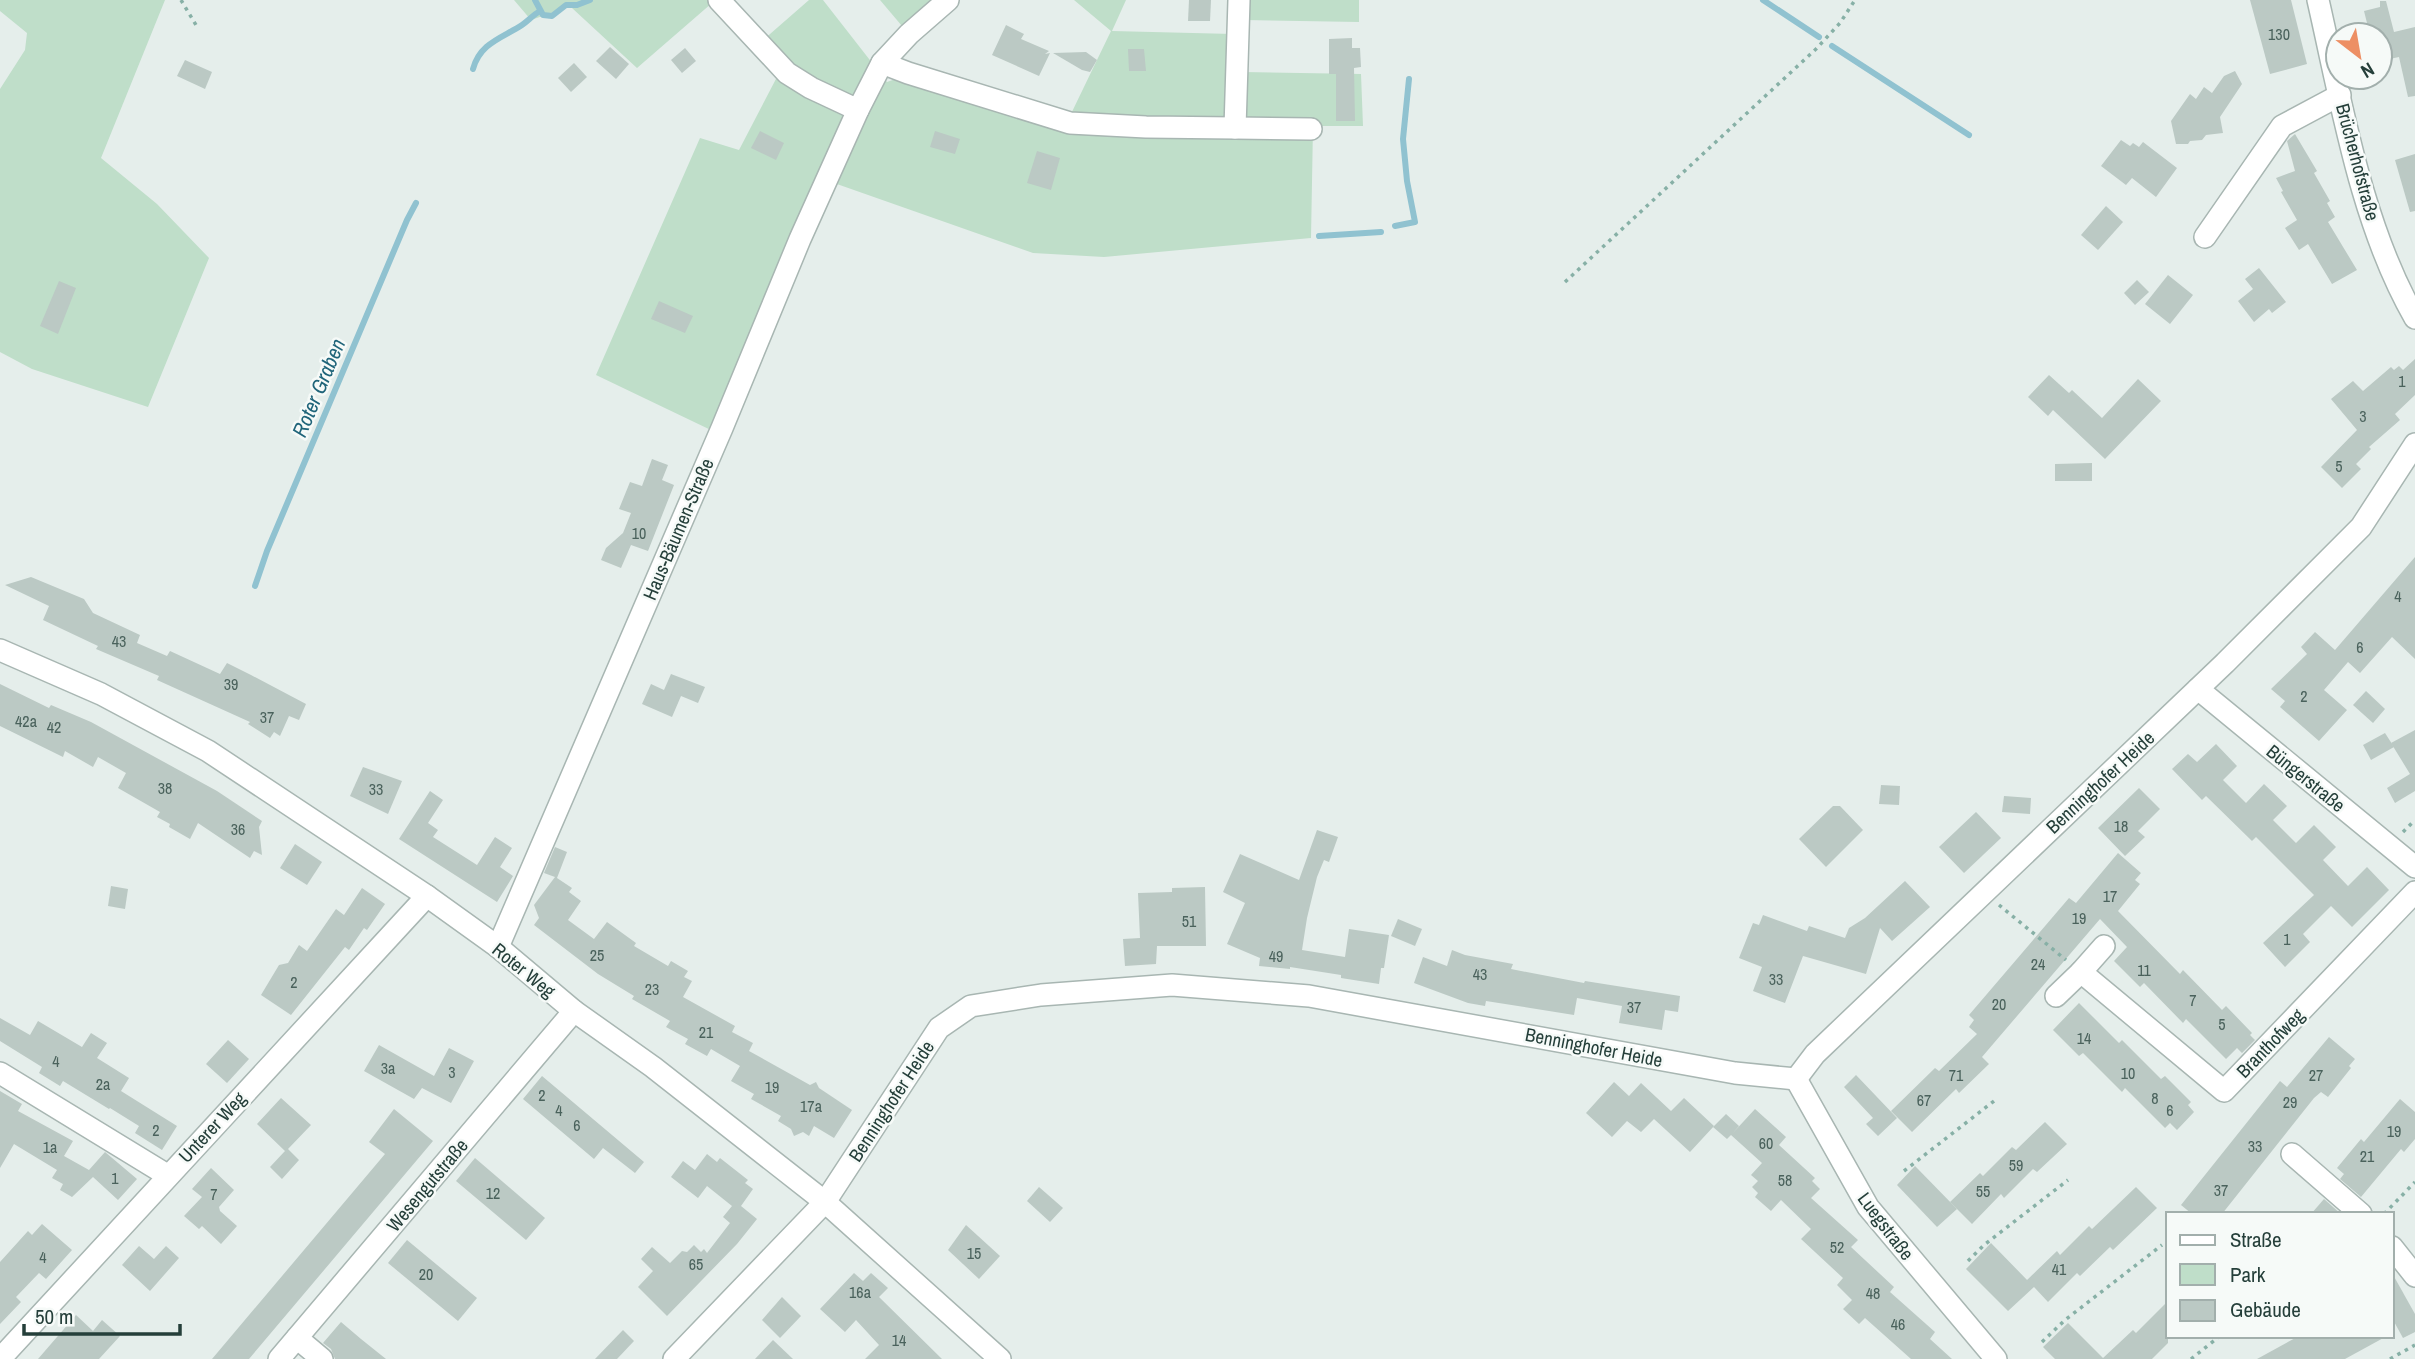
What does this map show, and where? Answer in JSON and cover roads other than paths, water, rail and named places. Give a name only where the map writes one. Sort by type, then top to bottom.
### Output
[{"type":"street","points":[[719,0],[787,73],[811,88],[858,110]]},
{"type":"street","name":"Haus-Bäumen-Straße","points":[[498,947],[722,429],[800,239],[858,110],[882,63],[909,34],[948,0]]},
{"type":"street","points":[[1235,128],[1239,0]]},
{"type":"street","name":"Brücherhofstraße","points":[[2318,0],[2361,184],[2396,286],[2415,318]]},
{"type":"street","points":[[882,63],[1022,110],[1070,123],[1143,127],[1311,129]]},
{"type":"street","points":[[2205,236],[2282,126],[2340,95]]},
{"type":"street","name":"Benninghofer Heide","points":[[674,1359],[825,1202],[939,1028],[971,1006],[1041,995],[1172,985],[1309,996],[1735,1073],[1796,1079],[1815,1055],[2198,689],[2361,527],[2415,444]]},
{"type":"street","name":"Roter Weg","points":[[0,650],[102,694],[208,751],[427,896],[498,947],[575,1011],[653,1067],[825,1202],[1000,1359]]},
{"type":"street","name":"Büngerstraße","points":[[2198,689],[2415,867]]},
{"type":"street","name":"Branthofweg","points":[[2081,972],[2224,1091],[2415,892]]},
{"type":"street","name":"Unterer Weg","points":[[0,1359],[427,896]]},
{"type":"street","points":[[2056,996],[2104,946]]},
{"type":"street","name":"Wesengutstraße","points":[[279,1359],[575,1011]]},
{"type":"street","points":[[0,1073],[167,1175]]},
{"type":"street","name":"Luegstraße","points":[[1796,1079],[1868,1207],[1996,1359]]},
{"type":"street","points":[[2292,1154],[2359,1212]]},
{"type":"street","points":[[2394,1251],[2415,1276]]},
{"type":"street","points":[[297,1338],[322,1359]]},
{"type":"waterway","points":[[535,0],[543,15],[552,16],[566,5],[577,5],[590,0]]},
{"type":"waterway","points":[[1763,0],[1819,37]]},
{"type":"waterway","name":"Roter Graben","points":[[473,69],[486,47],[540,11]]},
{"type":"waterway","points":[[1832,46],[1969,135]]},
{"type":"waterway","points":[[1395,226],[1415,222],[1403,139],[1409,79]]},
{"type":"waterway","name":"Roter Graben","points":[[255,586],[267,551],[416,203]]},
{"type":"waterway","points":[[1319,236],[1381,232]]}]
